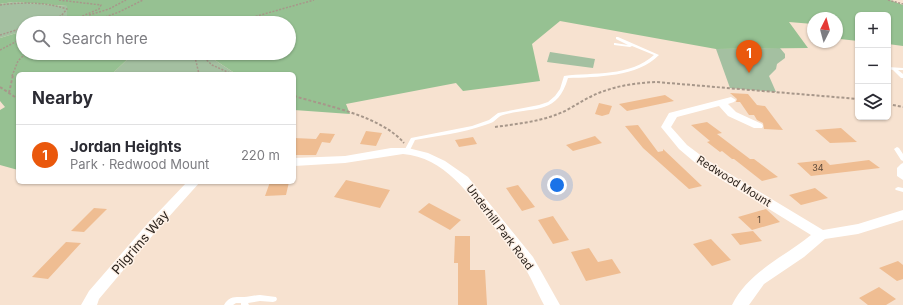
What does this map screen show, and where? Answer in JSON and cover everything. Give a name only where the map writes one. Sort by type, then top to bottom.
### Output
[{"type":"street","name":"Redwood Mount","points":[[758,126],[732,114],[726,101],[673,115],[666,127],[675,140],[709,168],[747,189],[820,235]]},
{"type":"street","name":"Underhill Park Road","points":[[296,162],[360,157],[407,151],[423,156],[443,166],[465,181],[528,262],[552,305]]},
{"type":"street","name":"Pilgrims Way","points":[[89,305],[94,295],[153,226],[192,184]]},
{"type":"street","points":[[740,305],[759,280],[799,253],[820,235],[858,229],[903,215]]},
{"type":"lane","points":[[407,151],[413,139],[474,126],[491,120],[499,114],[544,106],[558,98],[564,87],[566,77],[615,73],[643,64],[654,59],[657,55],[635,47],[617,38]]},
{"type":"lane","points":[[615,44],[635,47]]},
{"type":"lane","points":[[894,68],[903,69]]},
{"type":"lane","points":[[894,68],[903,77]]},
{"type":"lane","points":[[897,149],[903,159]]},
{"type":"lane","points":[[903,165],[900,168],[900,176],[903,178]]},
{"type":"lane","points":[[227,304],[236,300],[244,302],[260,298],[273,299]]},
{"type":"path","points":[[59,0],[101,5],[99,8],[85,16]]},
{"type":"path","points":[[70,1],[74,0]]},
{"type":"path","points":[[88,16],[109,9],[126,0]]},
{"type":"path","points":[[108,16],[144,0]]},
{"type":"path","points":[[259,16],[314,0]]},
{"type":"path","points":[[888,0],[903,4]]},
{"type":"path","points":[[0,5],[18,3],[60,7],[67,10],[61,16]]},
{"type":"path","points":[[0,35],[16,30]]},
{"type":"path","points":[[0,50],[16,42]]},
{"type":"path","points":[[9,93],[13,72],[19,60]]},
{"type":"path","points":[[196,60],[199,72]]},
{"type":"path","points":[[207,60],[212,65],[228,72]]},
{"type":"path","points":[[490,128],[553,116],[566,111],[590,96],[617,86],[636,82],[656,82],[855,99]]},
{"type":"path","points":[[0,87],[16,97]]},
{"type":"path","points":[[296,97],[354,114],[380,126],[402,138],[407,151]]},
{"type":"path","points":[[891,105],[903,107]]},
{"type":"green space","points":[[0,0],[890,0],[903,5],[903,46],[891,44],[891,12],[855,12],[855,41],[843,39],[843,12],[807,12],[807,24],[789,22],[808,48],[716,49],[560,21],[532,44],[540,81],[463,91],[456,83],[346,104],[350,114],[296,110],[296,72],[233,72],[215,60],[296,60],[296,16],[67,16],[67,6],[13,2],[0,4]]},
{"type":"green space","points":[[13,2],[67,6],[67,16],[16,16],[16,33],[0,38],[0,4]]},
{"type":"green space","points":[[16,33],[16,60],[127,60],[114,72],[16,72],[16,169],[0,165],[0,110],[5,107],[0,101],[0,38]]},
{"type":"green space","points":[[780,48],[785,54],[785,58],[777,64],[776,69],[769,76],[776,92],[730,88],[716,49]]},
{"type":"green space","points":[[550,52],[595,59],[593,68],[547,62]]},
{"type":"green space","points":[[127,60],[215,60],[233,72],[114,72]]},
{"type":"building","points":[[730,93],[748,94],[757,105],[765,106],[783,130],[764,129],[763,123],[757,120],[754,115],[749,115],[740,102],[736,102],[737,99]]},
{"type":"building","points":[[665,95],[674,101],[627,111],[619,104]]},
{"type":"building","points":[[599,103],[612,106],[609,114],[602,116],[595,114]]},
{"type":"building","points":[[707,122],[722,133],[717,134],[750,159],[754,159],[778,177],[762,181],[734,159],[722,151],[720,152],[707,142],[710,141],[691,125]]},
{"type":"building","points":[[638,125],[658,152],[663,151],[663,149],[702,186],[689,189],[643,148],[625,126]]},
{"type":"building","points":[[841,128],[857,142],[830,143],[815,130]]},
{"type":"building","points":[[366,131],[382,133],[376,146],[360,144]]},
{"type":"building","points":[[320,133],[335,134],[330,143],[322,142],[316,155],[296,155],[296,138],[316,139]]},
{"type":"building","points":[[595,136],[602,143],[573,151],[566,145]]},
{"type":"building","points":[[473,137],[477,144],[459,147],[455,140]]},
{"type":"building","points":[[825,160],[830,165],[869,160],[880,168],[811,176],[797,163]]},
{"type":"building","points":[[346,180],[390,190],[380,208],[334,197]]},
{"type":"building","points":[[269,184],[289,184],[286,195],[265,196]]},
{"type":"building","points":[[518,185],[535,207],[522,211],[506,188]]},
{"type":"building","points":[[815,188],[828,198],[801,205],[789,195]]},
{"type":"building","points":[[429,203],[461,220],[450,230],[418,212]]},
{"type":"building","points":[[94,208],[107,209],[84,232],[71,231]]},
{"type":"building","points":[[766,209],[780,222],[752,230],[738,217]]},
{"type":"building","points":[[553,216],[569,240],[553,244],[538,220]]},
{"type":"building","points":[[753,231],[762,241],[740,245],[731,234]]},
{"type":"building","points":[[455,236],[470,236],[470,270],[485,270],[487,305],[458,305],[458,263],[454,263]]},
{"type":"building","points":[[711,239],[731,260],[712,266],[693,244]]},
{"type":"building","points":[[66,242],[81,243],[48,279],[32,277]]},
{"type":"building","points":[[589,248],[598,262],[612,259],[621,273],[586,281],[571,252]]},
{"type":"building","points":[[898,261],[903,265],[903,279],[897,281],[879,268]]},
{"type":"building","points":[[879,287],[896,299],[886,305],[868,305],[859,298]]},
{"type":"place","name":"Jordan Heights","points":[[749,73]]}]
